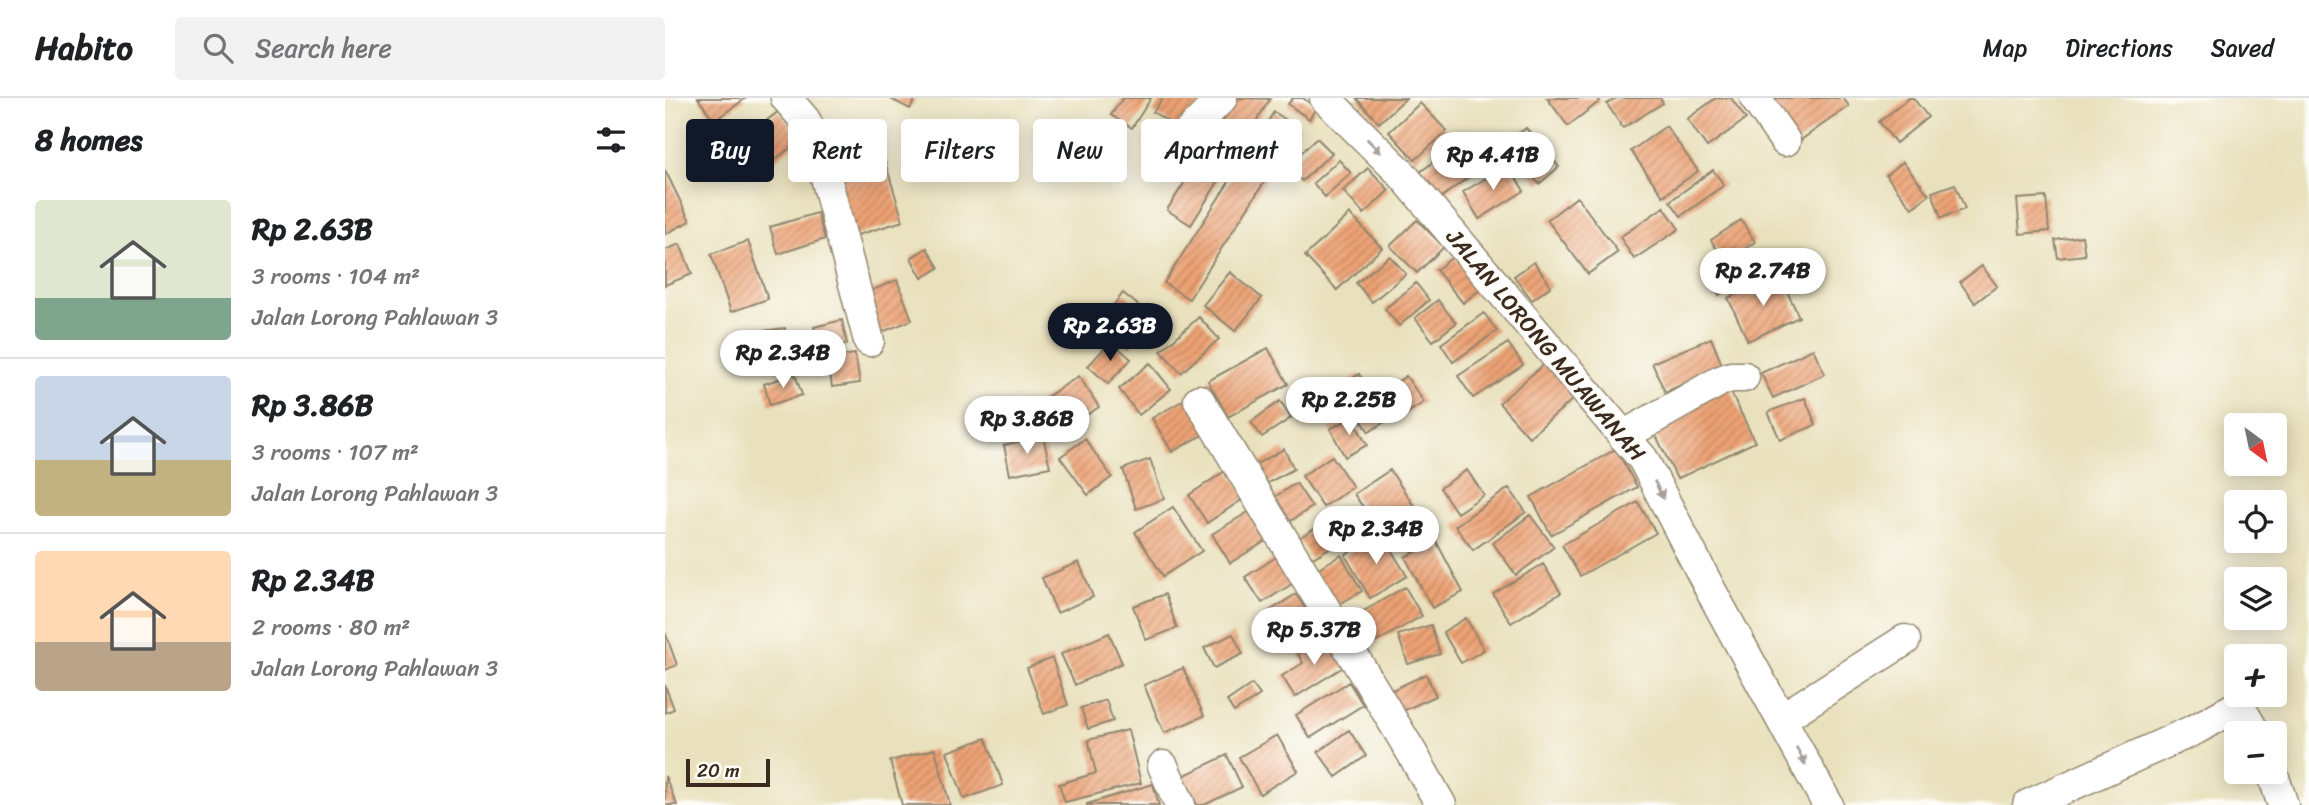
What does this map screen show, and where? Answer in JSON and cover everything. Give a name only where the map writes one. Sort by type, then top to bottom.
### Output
[{"type":"street","points":[[786,98],[805,120],[818,147],[869,341]]},
{"type":"street","points":[[1201,119],[1222,98]]},
{"type":"street","name":"JALAN LORONG MUAWANAH","points":[[1325,98],[1400,172],[1643,458],[1710,589],[1828,805]]},
{"type":"street","points":[[1755,98],[1786,141]]},
{"type":"street","points":[[1623,436],[1720,381],[1731,377],[1744,377]]},
{"type":"street","points":[[1199,400],[1441,805]]},
{"type":"street","points":[[1781,719],[1905,640]]},
{"type":"street","points":[[2028,805],[2196,729],[2232,709],[2238,709],[2245,714],[2249,721]]},
{"type":"street","points":[[1163,766],[1180,805]]},
{"type":"street","points":[[2277,784],[2283,805]]},
{"type":"building","points":[[698,98],[746,98],[717,119],[713,119]]},
{"type":"building","points":[[889,98],[916,98],[910,109]]},
{"type":"building","points":[[1123,98],[1151,98],[1132,128],[1127,125],[1127,119],[1117,119],[1111,115]]},
{"type":"building","points":[[1163,98],[1191,98],[1201,104],[1191,119],[1164,119],[1153,112]]},
{"type":"building","points":[[1238,98],[1270,99],[1257,119],[1225,119]]},
{"type":"building","points":[[1293,98],[1303,98],[1316,108],[1309,119],[1288,104]]},
{"type":"building","points":[[1356,98],[1406,98],[1379,123]]},
{"type":"building","points":[[1547,98],[1597,98],[1600,101],[1568,126]]},
{"type":"building","points":[[1617,98],[1660,98],[1663,103],[1623,128],[1607,104]]},
{"type":"building","points":[[1716,98],[1731,98],[1746,119],[1707,147],[1687,119]]},
{"type":"building","points":[[1763,98],[1843,98],[1849,106],[1795,144]]},
{"type":"building","points":[[1909,98],[1913,98],[1928,117],[1896,143],[1879,122]]},
{"type":"building","points":[[1420,103],[1447,131],[1415,160],[1389,132]]},
{"type":"building","points":[[779,111],[788,123],[788,150],[774,160],[774,119],[769,119]]},
{"type":"building","points":[[1274,112],[1285,119],[1269,119]]},
{"type":"building","points":[[1666,126],[1698,171],[1663,196],[1631,151]]},
{"type":"building","points":[[1526,128],[1559,167],[1539,184],[1506,145]]},
{"type":"building","points":[[1466,137],[1486,164],[1439,199],[1419,173]]},
{"type":"building","points":[[1317,138],[1332,153],[1302,181],[1302,152]]},
{"type":"building","points":[[1339,160],[1351,173],[1325,197],[1313,183]]},
{"type":"building","points":[[1903,162],[1929,195],[1912,208],[1886,175]]},
{"type":"building","points":[[1508,165],[1524,191],[1479,219],[1463,192]]},
{"type":"building","points":[[887,168],[903,221],[851,237],[833,182],[887,182]]},
{"type":"building","points":[[1368,168],[1389,190],[1364,214],[1343,191]]},
{"type":"building","points":[[665,170],[690,221],[665,234]]},
{"type":"building","points":[[1713,170],[1724,185],[1681,216],[1670,201]]},
{"type":"building","points":[[1185,182],[1218,182],[1191,225],[1167,210]]},
{"type":"building","points":[[1229,182],[1264,182],[1189,299],[1164,283]]},
{"type":"building","points":[[1955,184],[1965,209],[1941,218],[1932,192]]},
{"type":"building","points":[[1577,197],[1618,252],[1588,274],[1547,220]]},
{"type":"building","points":[[2046,197],[2049,231],[2020,234],[2017,199]]},
{"type":"building","points":[[1664,207],[1679,229],[1634,259],[1620,237]]},
{"type":"building","points":[[817,213],[825,239],[778,254],[770,227]]},
{"type":"building","points":[[1350,214],[1382,248],[1337,290],[1305,256]]},
{"type":"building","points":[[1417,220],[1444,247],[1417,273],[1390,246]]},
{"type":"building","points":[[1741,220],[1755,242],[1725,262],[1711,240]]},
{"type":"building","points":[[2082,236],[2085,255],[2058,258],[2055,240]]},
{"type":"building","points":[[748,241],[768,299],[731,312],[711,254]]},
{"type":"building","points":[[680,244],[692,274],[665,285],[665,250]]},
{"type":"building","points":[[927,248],[939,268],[922,278],[911,258]]},
{"type":"building","points":[[1390,256],[1406,274],[1372,302],[1356,283]]},
{"type":"building","points":[[1454,256],[1481,289],[1463,303],[1436,270]]},
{"type":"building","points":[[1534,262],[1551,286],[1532,300],[1514,276]]},
{"type":"building","points":[[1734,264],[1744,280],[1719,295],[1709,278]]},
{"type":"building","points":[[1982,266],[1997,286],[1975,303],[1960,282]]},
{"type":"building","points":[[1230,272],[1262,298],[1235,331],[1203,305]]},
{"type":"building","points":[[1779,274],[1799,317],[1748,341],[1728,298]]},
{"type":"building","points":[[897,280],[912,320],[875,335],[860,295]]},
{"type":"building","points":[[1416,283],[1429,300],[1399,326],[1385,309]]},
{"type":"building","points":[[1123,293],[1153,317],[1129,347],[1100,323]]},
{"type":"building","points":[[1438,300],[1456,323],[1433,341],[1415,318]]},
{"type":"building","points":[[1484,313],[1497,331],[1453,362],[1441,344]]},
{"type":"building","points":[[1199,317],[1219,339],[1181,373],[1161,351]]},
{"type":"building","points":[[842,320],[847,344],[819,350],[814,327]]},
{"type":"building","points":[[785,328],[788,354],[757,357],[754,332]]},
{"type":"building","points":[[1711,338],[1723,367],[1665,392],[1652,363]]},
{"type":"building","points":[[1111,341],[1131,359],[1108,384],[1088,366]]},
{"type":"building","points":[[1508,343],[1523,365],[1473,398],[1458,376]]},
{"type":"building","points":[[1268,348],[1288,384],[1228,417],[1208,381]]},
{"type":"building","points":[[1813,349],[1825,374],[1773,398],[1761,373]]},
{"type":"building","points":[[855,354],[860,383],[832,387],[828,358]]},
{"type":"building","points":[[1548,361],[1578,395],[1529,437],[1499,403]]},
{"type":"building","points":[[1150,363],[1171,389],[1139,415],[1119,389]]},
{"type":"building","points":[[795,374],[802,395],[770,405],[764,384]]},
{"type":"building","points":[[1359,374],[1389,419],[1369,432],[1340,387]]},
{"type":"building","points":[[1079,376],[1099,407],[1059,433],[1039,402]]},
{"type":"building","points":[[1406,376],[1424,402],[1397,420],[1380,394]]},
{"type":"building","points":[[1727,384],[1755,442],[1677,479],[1649,421]]},
{"type":"building","points":[[1191,396],[1210,431],[1172,452],[1152,418]]},
{"type":"building","points":[[1805,398],[1816,425],[1780,440],[1768,412]]},
{"type":"building","points":[[1280,401],[1291,418],[1262,437],[1251,422]]},
{"type":"building","points":[[1352,417],[1367,445],[1345,457],[1330,429]]},
{"type":"building","points":[[1043,436],[1050,467],[1010,475],[1004,445]]},
{"type":"building","points":[[1085,439],[1112,477],[1088,495],[1060,457]]},
{"type":"building","points":[[1284,449],[1294,469],[1256,489],[1246,470]]},
{"type":"building","points":[[1616,449],[1637,487],[1551,535],[1531,497]]},
{"type":"building","points":[[1332,456],[1353,487],[1323,507],[1302,476]]},
{"type":"building","points":[[1150,459],[1164,499],[1136,509],[1123,469]]},
{"type":"building","points":[[1228,469],[1246,497],[1207,523],[1189,495]]},
{"type":"building","points":[[1390,470],[1416,509],[1381,533],[1354,494]]},
{"type":"building","points":[[1467,470],[1484,495],[1457,513],[1440,488]]},
{"type":"building","points":[[1296,483],[1312,507],[1286,524],[1270,500]]},
{"type":"building","points":[[1509,488],[1526,512],[1473,550],[1455,526]]},
{"type":"building","points":[[1638,502],[1656,533],[1580,576],[1562,545]]},
{"type":"building","points":[[1173,507],[1202,551],[1163,576],[1135,532]]},
{"type":"building","points":[[1253,509],[1271,538],[1230,563],[1212,534]]},
{"type":"building","points":[[1530,515],[1554,547],[1516,575],[1493,543]]},
{"type":"building","points":[[1336,516],[1348,537],[1311,559],[1299,538]]},
{"type":"building","points":[[1381,533],[1407,576],[1370,598],[1345,555]]},
{"type":"building","points":[[1436,541],[1463,592],[1432,608],[1405,557]]},
{"type":"building","points":[[1341,555],[1362,591],[1336,606],[1314,571]]},
{"type":"building","points":[[1278,556],[1295,582],[1262,603],[1245,577]]},
{"type":"building","points":[[1079,562],[1093,597],[1057,613],[1042,578]]},
{"type":"building","points":[[1543,564],[1561,593],[1511,623],[1493,594]]},
{"type":"building","points":[[1405,587],[1422,616],[1371,645],[1355,616]]},
{"type":"building","points":[[1165,594],[1177,628],[1146,640],[1133,606]]},
{"type":"building","points":[[1296,594],[1318,629],[1290,647],[1268,612]]},
{"type":"building","points":[[1466,618],[1484,650],[1461,663],[1443,632]]},
{"type":"building","points":[[1431,625],[1440,654],[1408,664],[1398,635]]},
{"type":"building","points":[[665,632],[677,665],[665,670]]},
{"type":"building","points":[[1109,633],[1122,663],[1075,685],[1061,654]]},
{"type":"building","points":[[1233,634],[1243,654],[1214,668],[1204,648]]},
{"type":"building","points":[[1327,636],[1345,666],[1295,697],[1282,676],[1303,663],[1298,654]]},
{"type":"building","points":[[1052,658],[1068,705],[1044,714],[1027,668]]},
{"type":"building","points":[[1183,668],[1204,716],[1164,733],[1144,685]]},
{"type":"building","points":[[1426,674],[1436,696],[1396,714],[1386,693]]},
{"type":"building","points":[[1349,682],[1363,705],[1310,738],[1296,715]]},
{"type":"building","points":[[1252,684],[1260,695],[1234,712],[1227,701]]},
{"type":"building","points":[[665,685],[674,709],[665,713]]},
{"type":"building","points":[[1106,700],[1113,721],[1088,729],[1081,708]]},
{"type":"building","points":[[1128,730],[1141,783],[1065,802],[1059,784],[1096,773],[1088,740]]},
{"type":"building","points":[[1349,730],[1366,756],[1336,777],[1318,752]]},
{"type":"building","points":[[1277,735],[1298,771],[1260,794],[1239,757]]},
{"type":"building","points":[[986,738],[1003,785],[964,799],[947,752]]},
{"type":"building","points":[[935,749],[950,805],[902,805],[890,761]]},
{"type":"building","points":[[1227,755],[1242,787],[1204,805],[1197,805],[1183,776]]},
{"type":"building","points":[[665,776],[677,805],[665,805]]},
{"type":"building","points":[[1153,784],[1159,805],[1087,805],[1087,804]]}]
